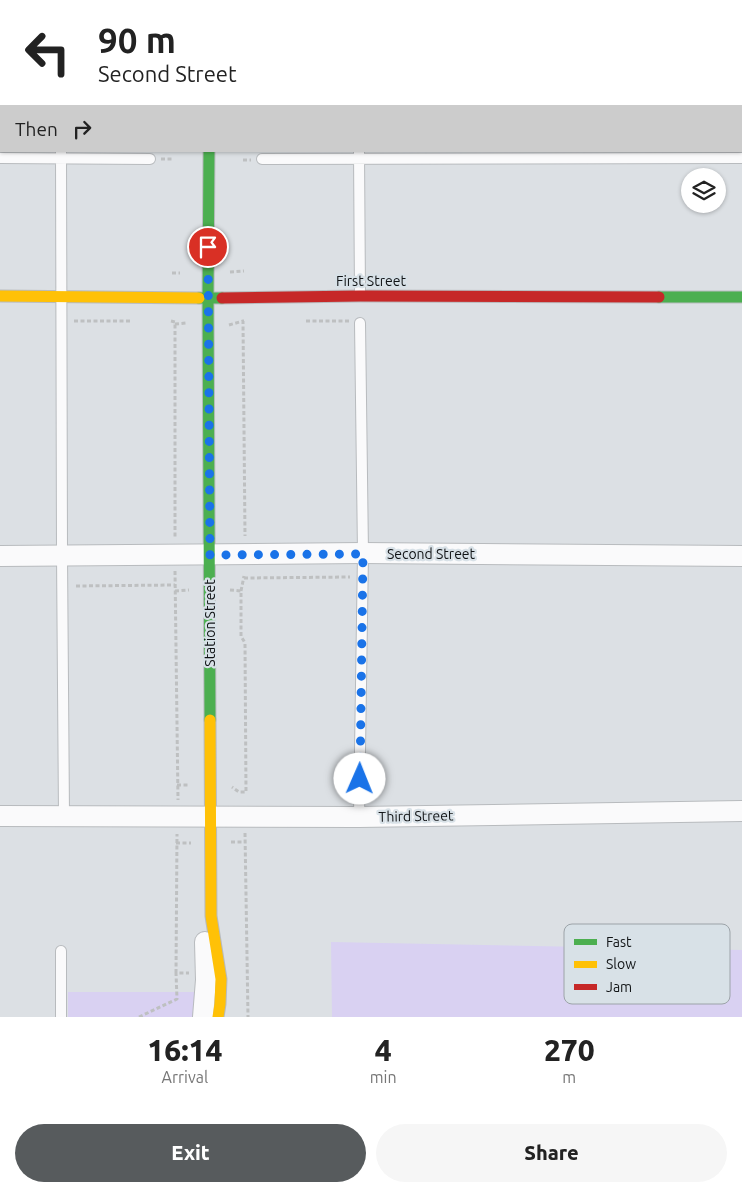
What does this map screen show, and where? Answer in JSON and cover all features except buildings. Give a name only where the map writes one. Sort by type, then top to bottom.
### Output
[{"type":"street","name":"Station Street","points":[[210,152],[208,298],[210,816],[212,916],[221,974],[218,1017]]},
{"type":"street","name":"First Street","points":[[0,296],[208,298],[742,296]]},
{"type":"street","name":"Second Street","points":[[0,556],[363,554],[742,556]]},
{"type":"street","name":"Third Street","points":[[0,816],[359,817],[742,811]]},
{"type":"street","name":"Station Street","points":[[203,1017],[206,980],[205,931],[212,916]]},
{"type":"lane","points":[[61,154],[64,816]]},
{"type":"lane","points":[[0,158],[61,154],[150,159]]},
{"type":"lane","points":[[262,160],[359,155],[742,158]]},
{"type":"lane","points":[[359,155],[360,296]]},
{"type":"lane","points":[[359,817],[363,554],[360,323]]},
{"type":"lane","points":[[61,1017],[62,951]]},
{"type":"path","points":[[228,272],[244,271]]},
{"type":"path","points":[[172,273],[180,273]]},
{"type":"path","points":[[301,321],[349,320]]},
{"type":"path","points":[[62,321],[136,321]]},
{"type":"path","points":[[164,321],[175,322],[175,324],[186,322]]},
{"type":"path","points":[[243,321],[245,542]]},
{"type":"path","points":[[227,325],[243,321],[253,321]]},
{"type":"path","points":[[174,540],[175,324]]},
{"type":"path","points":[[175,569],[178,803]]},
{"type":"path","points":[[230,785],[239,792],[246,792],[245,643],[241,636],[241,590],[245,570]]},
{"type":"path","points":[[244,578],[350,577]]},
{"type":"path","points":[[62,586],[175,585]]},
{"type":"path","points":[[175,590],[196,590]]},
{"type":"path","points":[[222,590],[241,590]]},
{"type":"path","points":[[245,824],[248,1017]]},
{"type":"path","points":[[139,1017],[177,999],[177,828]]},
{"type":"path","points":[[224,842],[246,842]]},
{"type":"path","points":[[176,843],[195,843]]},
{"type":"path","points":[[176,973],[197,973]]},
{"type":"shaded area","points":[[331,942],[564,947],[564,1004],[730,1004],[730,950],[742,950],[742,1017],[332,1017]]},
{"type":"shaded area","points":[[68,992],[197,992],[194,1017],[68,1017]]},
{"type":"traffic: fast","points":[[199,298],[208,298],[209,152]]},
{"type":"traffic: fast","points":[[659,297],[742,297]]},
{"type":"traffic: fast","points":[[210,720],[208,298],[222,298]]},
{"type":"traffic: slow","points":[[0,296],[199,298]]},
{"type":"traffic: slow","points":[[210,720],[211,916],[221,979],[218,1017]]},
{"type":"traffic: jam","points":[[222,298],[360,296],[659,297]]},
{"type":"route","points":[[208,247],[210,555],[363,554],[360,779]]}]
